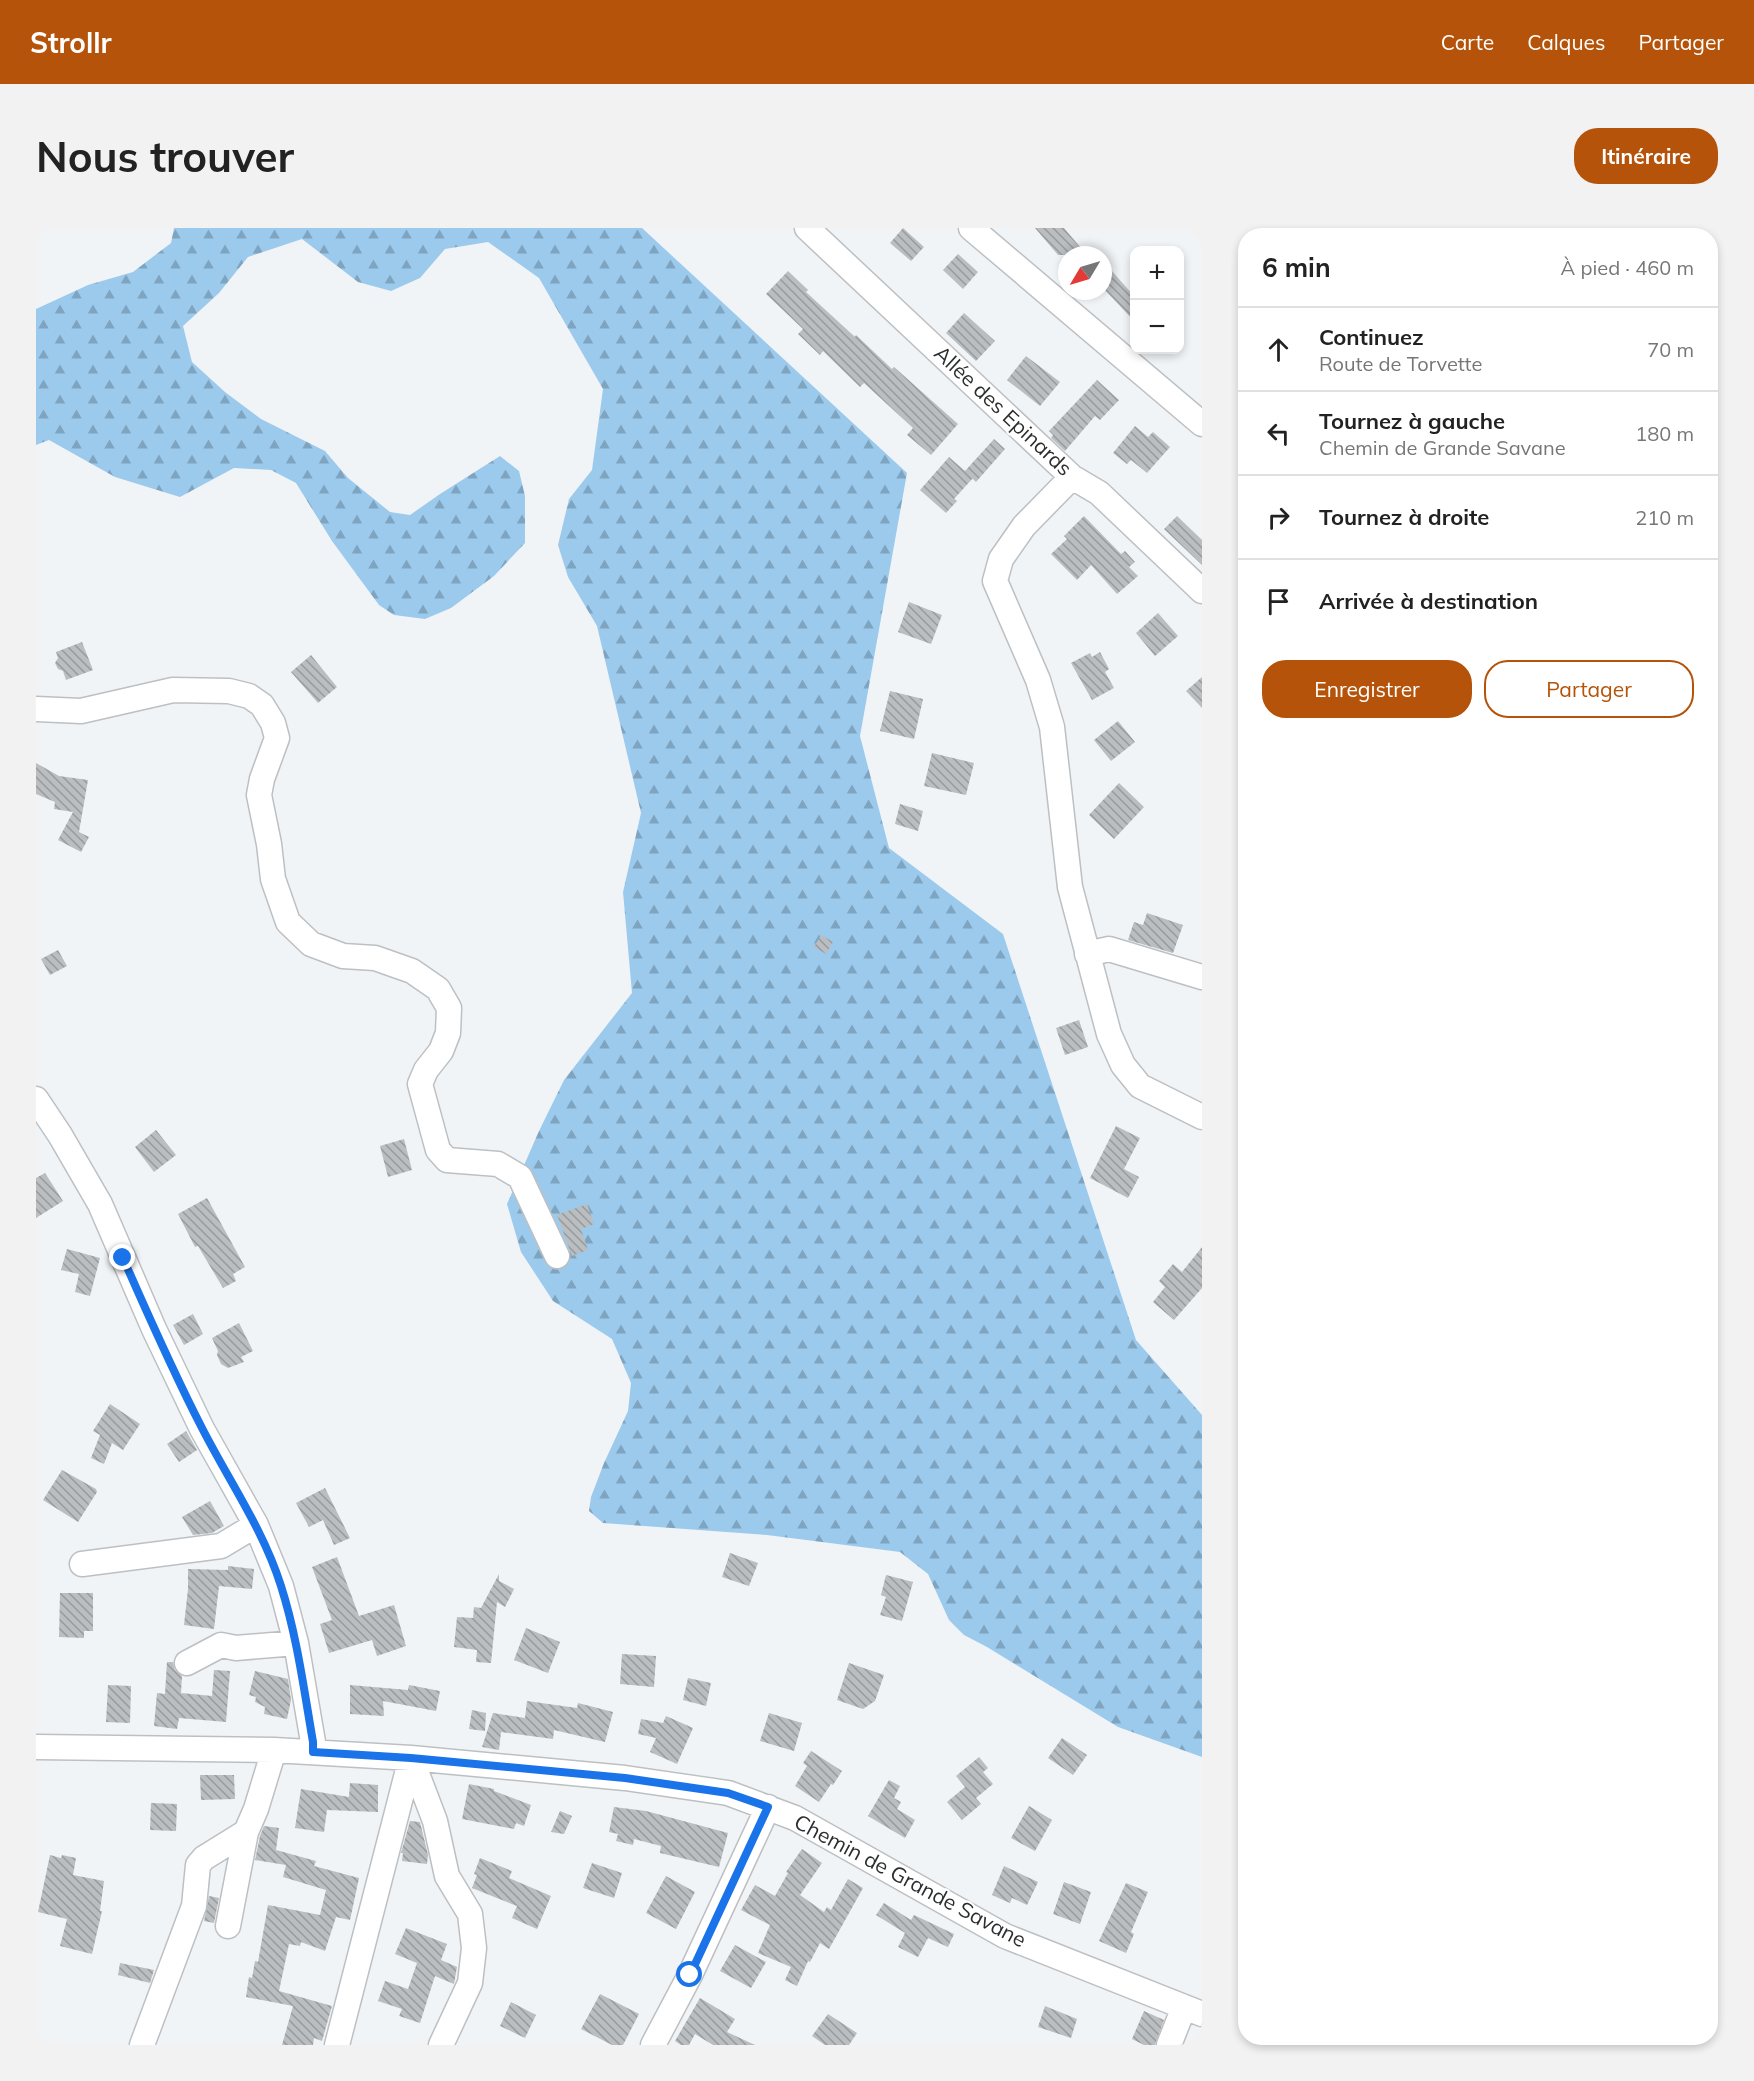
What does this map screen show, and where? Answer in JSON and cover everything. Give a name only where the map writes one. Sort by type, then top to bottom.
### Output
[{"type":"street","name":"Allée des Epinards","points":[[807,228],[1072,477],[1099,493],[1202,591]]},
{"type":"street","points":[[971,228],[1202,424]]},
{"type":"street","points":[[1072,477],[1024,526],[1001,559],[995,581],[1038,680],[1052,727],[1071,887],[1108,1034],[1123,1065],[1140,1086],[1202,1117]]},
{"type":"street","points":[[36,709],[81,711],[173,690],[229,691],[249,696],[262,705],[273,723],[277,738],[262,779],[259,795],[269,844],[273,879],[288,922],[310,944],[343,956],[375,958],[412,971],[438,989],[449,1008],[448,1033],[441,1051],[426,1070],[420,1084],[438,1150],[447,1160],[498,1164],[520,1177],[557,1256]]},
{"type":"street","points":[[1087,954],[1109,949],[1202,977]]},
{"type":"street","points":[[36,1099],[100,1204],[154,1329],[197,1419],[256,1525],[281,1586],[296,1643],[313,1752]]},
{"type":"street","points":[[82,1564],[221,1546],[256,1525]]},
{"type":"street","points":[[187,1663],[222,1645],[236,1648],[296,1643]]},
{"type":"street","name":"Chemin de Grande Savane","points":[[36,1747],[274,1750],[411,1758],[625,1778],[728,1793],[795,1818],[1005,1936],[1193,2011]]},
{"type":"street","points":[[228,1926],[246,1832],[256,1809],[274,1750]]},
{"type":"street","points":[[337,2045],[411,1758]]},
{"type":"street","points":[[411,1758],[435,1821],[447,1876],[470,1914],[474,1948],[470,1983],[441,2045]]},
{"type":"street","points":[[653,2045],[690,1975],[768,1807]]},
{"type":"street","points":[[142,2045],[194,1906],[198,1865],[204,1858],[246,1832]]},
{"type":"street","points":[[1169,2045],[1193,2011]]},
{"type":"green space","points":[[174,228],[642,228],[907,473],[860,736],[889,848],[1003,934],[1136,1340],[1202,1415],[1202,1757],[1118,1727],[964,1635],[949,1620],[928,1574],[900,1552],[767,1535],[603,1523],[589,1511],[591,1497],[604,1463],[628,1411],[631,1383],[612,1339],[553,1301],[521,1252],[507,1204],[564,1080],[632,993],[623,892],[641,813],[597,626],[568,577],[558,545],[569,499],[592,470],[603,389],[539,278],[488,242],[445,249],[420,278],[391,291],[358,282],[302,239],[248,257],[219,293],[183,326],[192,362],[225,392],[261,419],[325,451],[348,478],[390,512],[410,515],[500,456],[519,471],[525,496],[525,543],[494,576],[451,608],[425,619],[394,615],[379,605],[332,541],[296,483],[271,470],[234,468],[180,497],[115,477],[49,440],[36,445],[36,309],[88,285],[133,272],[171,243]]},
{"type":"building","points":[[903,228],[924,247],[911,261],[890,243]]},
{"type":"building","points":[[1035,228],[1064,228],[1079,246],[1058,246],[1058,255]]},
{"type":"building","points":[[958,254],[978,272],[963,289],[943,270]]},
{"type":"building","points":[[788,271],[808,290],[806,292],[855,337],[856,335],[892,369],[894,367],[958,424],[931,455],[907,435],[913,428],[864,383],[860,387],[823,351],[820,355],[798,334],[803,329],[766,294]]},
{"type":"building","points":[[1112,271],[1130,291],[1130,317],[1112,298]]},
{"type":"building","points":[[964,313],[995,341],[976,361],[946,333]]},
{"type":"building","points":[[1026,356],[1060,382],[1040,406],[1007,380]]},
{"type":"building","points":[[1097,380],[1119,400],[1100,420],[1095,416],[1065,451],[1051,438],[1053,435],[1049,431]]},
{"type":"building","points":[[1135,426],[1148,437],[1153,432],[1170,447],[1147,473],[1131,460],[1127,464],[1113,453]]},
{"type":"building","points":[[994,439],[1005,449],[976,482],[965,471]]},
{"type":"building","points":[[949,457],[973,478],[954,499],[957,501],[946,513],[920,490]]},
{"type":"building","points":[[1084,516],[1121,554],[1125,551],[1135,562],[1129,567],[1138,576],[1117,594],[1091,565],[1077,580],[1051,554],[1067,539],[1064,536]]},
{"type":"building","points":[[1177,516],[1202,540],[1202,565],[1164,529]]},
{"type":"building","points":[[909,602],[942,615],[931,644],[898,632]]},
{"type":"building","points":[[1158,613],[1178,636],[1155,656],[1136,633]]},
{"type":"building","points":[[82,642],[93,670],[66,680],[63,671],[58,669],[55,663],[58,658],[56,652]]},
{"type":"building","points":[[1100,652],[1109,669],[1105,672],[1114,688],[1092,700],[1071,663],[1090,653],[1092,657]]},
{"type":"building","points":[[311,655],[337,687],[318,703],[291,672]]},
{"type":"building","points":[[1202,677],[1202,708],[1186,691]]},
{"type":"building","points":[[890,691],[923,699],[914,739],[880,731]]},
{"type":"building","points":[[1118,721],[1135,742],[1111,761],[1094,740]]},
{"type":"building","points":[[932,753],[974,763],[966,795],[924,786]]},
{"type":"building","points":[[36,763],[59,776],[88,780],[79,832],[89,837],[81,852],[58,840],[73,812],[54,809],[55,802],[36,794]]},
{"type":"building","points":[[1119,783],[1144,807],[1114,839],[1089,815]]},
{"type":"building","points":[[900,804],[923,811],[918,831],[895,824]]},
{"type":"building","points":[[1147,913],[1183,925],[1173,953],[1128,940],[1134,922],[1143,925]]},
{"type":"building","points":[[821,935],[833,942],[826,954],[814,947]]},
{"type":"building","points":[[58,950],[67,966],[50,975],[41,959]]},
{"type":"building","points":[[1079,1020],[1088,1047],[1065,1055],[1056,1028]]},
{"type":"building","points":[[1116,1126],[1140,1138],[1124,1169],[1139,1177],[1128,1198],[1090,1178]]},
{"type":"building","points":[[156,1130],[176,1155],[154,1172],[135,1147]]},
{"type":"building","points":[[404,1139],[412,1170],[388,1177],[380,1146]]},
{"type":"building","points":[[45,1173],[63,1201],[36,1218],[36,1178]]},
{"type":"building","points":[[207,1198],[245,1267],[233,1274],[236,1281],[223,1288],[198,1246],[195,1247],[178,1214]]},
{"type":"building","points":[[587,1204],[594,1224],[581,1229],[588,1250],[572,1256],[557,1215]]},
{"type":"building","points":[[1202,1247],[1202,1288],[1174,1320],[1153,1302],[1165,1287],[1159,1281],[1173,1264],[1182,1272]]},
{"type":"building","points":[[67,1249],[100,1258],[90,1296],[75,1292],[79,1274],[61,1270]]},
{"type":"building","points":[[193,1314],[203,1334],[184,1345],[173,1325]]},
{"type":"building","points":[[239,1323],[253,1351],[241,1357],[244,1362],[228,1368],[221,1364],[212,1338]]},
{"type":"building","points":[[110,1404],[140,1424],[123,1450],[112,1443],[104,1464],[91,1458],[100,1435],[93,1431]]},
{"type":"building","points":[[186,1431],[197,1450],[179,1462],[167,1444]]},
{"type":"building","points":[[62,1470],[96,1489],[97,1492],[78,1522],[43,1500]]},
{"type":"building","points":[[325,1488],[350,1538],[334,1545],[323,1520],[309,1527],[296,1503]]},
{"type":"building","points":[[210,1501],[224,1526],[212,1533],[193,1535],[182,1517]]},
{"type":"building","points":[[730,1553],[758,1563],[749,1586],[722,1577]]},
{"type":"building","points":[[337,1557],[359,1616],[394,1605],[406,1646],[377,1656],[372,1640],[329,1653],[320,1624],[332,1620],[312,1567]]},
{"type":"building","points":[[228,1566],[254,1569],[252,1589],[219,1586],[214,1629],[184,1625],[188,1569],[228,1570]]},
{"type":"building","points":[[499,1574],[499,1581],[514,1589],[505,1607],[497,1602],[491,1663],[476,1662],[477,1650],[454,1647],[457,1617],[473,1618],[474,1607],[481,1608]]},
{"type":"building","points":[[886,1575],[913,1582],[902,1621],[880,1615],[886,1597],[881,1595]]},
{"type":"building","points":[[60,1593],[93,1593],[93,1631],[84,1631],[84,1638],[59,1637]]},
{"type":"building","points":[[526,1628],[560,1642],[548,1673],[514,1660]]},
{"type":"building","points":[[622,1654],[656,1656],[654,1687],[620,1684]]},
{"type":"building","points":[[167,1662],[173,1662],[175,1670],[182,1676],[181,1693],[212,1696],[214,1670],[230,1671],[226,1722],[179,1718],[177,1729],[154,1726],[157,1693],[165,1694]]},
{"type":"building","points":[[849,1663],[884,1675],[875,1701],[863,1709],[837,1700]]},
{"type":"building","points":[[255,1671],[288,1679],[291,1700],[287,1719],[264,1714],[265,1707],[255,1702],[256,1697],[249,1695]]},
{"type":"building","points":[[688,1678],[711,1683],[706,1706],[683,1700]]},
{"type":"building","points":[[108,1685],[131,1686],[130,1723],[106,1722]]},
{"type":"building","points":[[350,1685],[408,1690],[409,1685],[440,1691],[436,1711],[383,1701],[384,1716],[350,1714]]},
{"type":"building","points":[[527,1701],[577,1708],[578,1703],[613,1712],[605,1742],[554,1730],[553,1739],[501,1732],[499,1750],[482,1747],[493,1713],[525,1718]]},
{"type":"building","points":[[472,1710],[486,1713],[485,1731],[469,1729]]},
{"type":"building","points":[[769,1713],[802,1723],[794,1751],[760,1741]]},
{"type":"building","points":[[666,1716],[693,1728],[677,1764],[650,1752],[656,1738],[638,1734],[641,1719],[663,1723]]},
{"type":"building","points":[[1062,1738],[1087,1755],[1073,1775],[1048,1758]]},
{"type":"building","points":[[811,1751],[842,1771],[819,1802],[795,1786],[807,1766],[803,1763]]},
{"type":"building","points":[[979,1757],[988,1768],[983,1772],[993,1784],[976,1798],[981,1804],[962,1820],[947,1802],[965,1787],[956,1776]]},
{"type":"building","points":[[200,1775],[234,1775],[235,1799],[201,1800]]},
{"type":"building","points":[[889,1780],[900,1786],[894,1798],[901,1802],[897,1809],[915,1820],[905,1838],[868,1816]]},
{"type":"building","points":[[350,1783],[378,1785],[378,1812],[327,1810],[324,1832],[295,1828],[301,1789],[349,1797]]},
{"type":"building","points":[[469,1784],[494,1789],[494,1791],[531,1805],[524,1826],[516,1823],[514,1829],[462,1819]]},
{"type":"building","points":[[151,1803],[177,1804],[176,1831],[150,1830]]},
{"type":"building","points":[[1029,1806],[1052,1820],[1035,1851],[1011,1838]]},
{"type":"building","points":[[614,1807],[646,1811],[728,1833],[719,1867],[660,1853],[661,1846],[634,1839],[633,1845],[616,1841],[618,1834],[609,1832]]},
{"type":"building","points":[[560,1811],[572,1816],[564,1834],[551,1832]]},
{"type":"building","points":[[410,1821],[420,1822],[428,1855],[427,1864],[402,1861],[403,1853],[401,1853]]},
{"type":"building","points":[[264,1826],[279,1828],[276,1850],[316,1861],[314,1866],[359,1878],[350,1920],[336,1917],[325,1951],[301,1942],[300,1946],[289,1944],[279,1991],[332,2006],[322,2041],[314,2038],[313,2045],[282,2045],[293,2006],[246,1997],[249,1977],[252,1978],[255,1961],[258,1962],[268,1905],[320,1915],[326,1890],[283,1877],[286,1865],[255,1860]]},
{"type":"building","points":[[802,1849],[822,1863],[800,1895],[824,1912],[827,1907],[831,1910],[848,1879],[863,1888],[829,1949],[820,1943],[810,1962],[808,1961],[797,1986],[785,1980],[791,1967],[758,1953],[770,1925],[741,1910],[755,1885],[775,1896],[788,1873],[786,1872]]},
{"type":"building","points":[[50,1855],[76,1858],[73,1875],[104,1881],[100,1911],[102,1911],[92,1954],[60,1946],[67,1919],[38,1912]]},
{"type":"building","points":[[480,1858],[512,1871],[509,1878],[551,1896],[537,1929],[512,1918],[517,1906],[472,1888]]},
{"type":"building","points":[[592,1863],[622,1873],[614,1898],[583,1888]]},
{"type":"building","points":[[1004,1866],[1038,1882],[1027,1905],[1012,1898],[1010,1903],[992,1895]]},
{"type":"building","points":[[666,1876],[695,1892],[676,1929],[646,1913]]},
{"type":"building","points":[[1064,1882],[1091,1892],[1080,1924],[1053,1914]]},
{"type":"building","points":[[1126,1883],[1148,1892],[1131,1932],[1134,1934],[1126,1953],[1099,1941]]},
{"type":"building","points":[[209,1896],[219,1898],[214,1923],[204,1921]]},
{"type":"building","points":[[884,1903],[911,1920],[914,1915],[954,1934],[948,1947],[928,1938],[918,1957],[898,1947],[905,1933],[876,1915]]},
{"type":"building","points":[[406,1928],[447,1944],[441,1960],[457,1967],[454,1984],[435,1976],[420,2023],[399,2016],[402,2009],[378,2001],[385,1981],[408,1989],[417,1963],[395,1954]]},
{"type":"building","points":[[735,1945],[766,1962],[751,1988],[720,1971]]},
{"type":"building","points":[[120,1963],[154,1970],[150,1983],[118,1975]]},
{"type":"building","points":[[600,1994],[639,2014],[623,2045],[612,2045],[581,2029]]},
{"type":"building","points":[[700,1998],[735,2019],[727,2032],[755,2045],[713,2045],[695,2034],[689,2045],[681,2045],[675,2041]]},
{"type":"building","points":[[511,2002],[536,2015],[525,2038],[500,2026]]},
{"type":"building","points":[[1045,2006],[1077,2019],[1071,2038],[1038,2027]]},
{"type":"building","points":[[1144,2011],[1164,2020],[1155,2045],[1144,2045],[1132,2039]]},
{"type":"building","points":[[828,2014],[857,2033],[849,2045],[825,2045],[812,2036]]},
{"type":"route","points":[[123,1258],[202,1429],[256,1525],[281,1586],[296,1643],[313,1752],[411,1758],[625,1778],[728,1793],[768,1807],[690,1975]]}]
